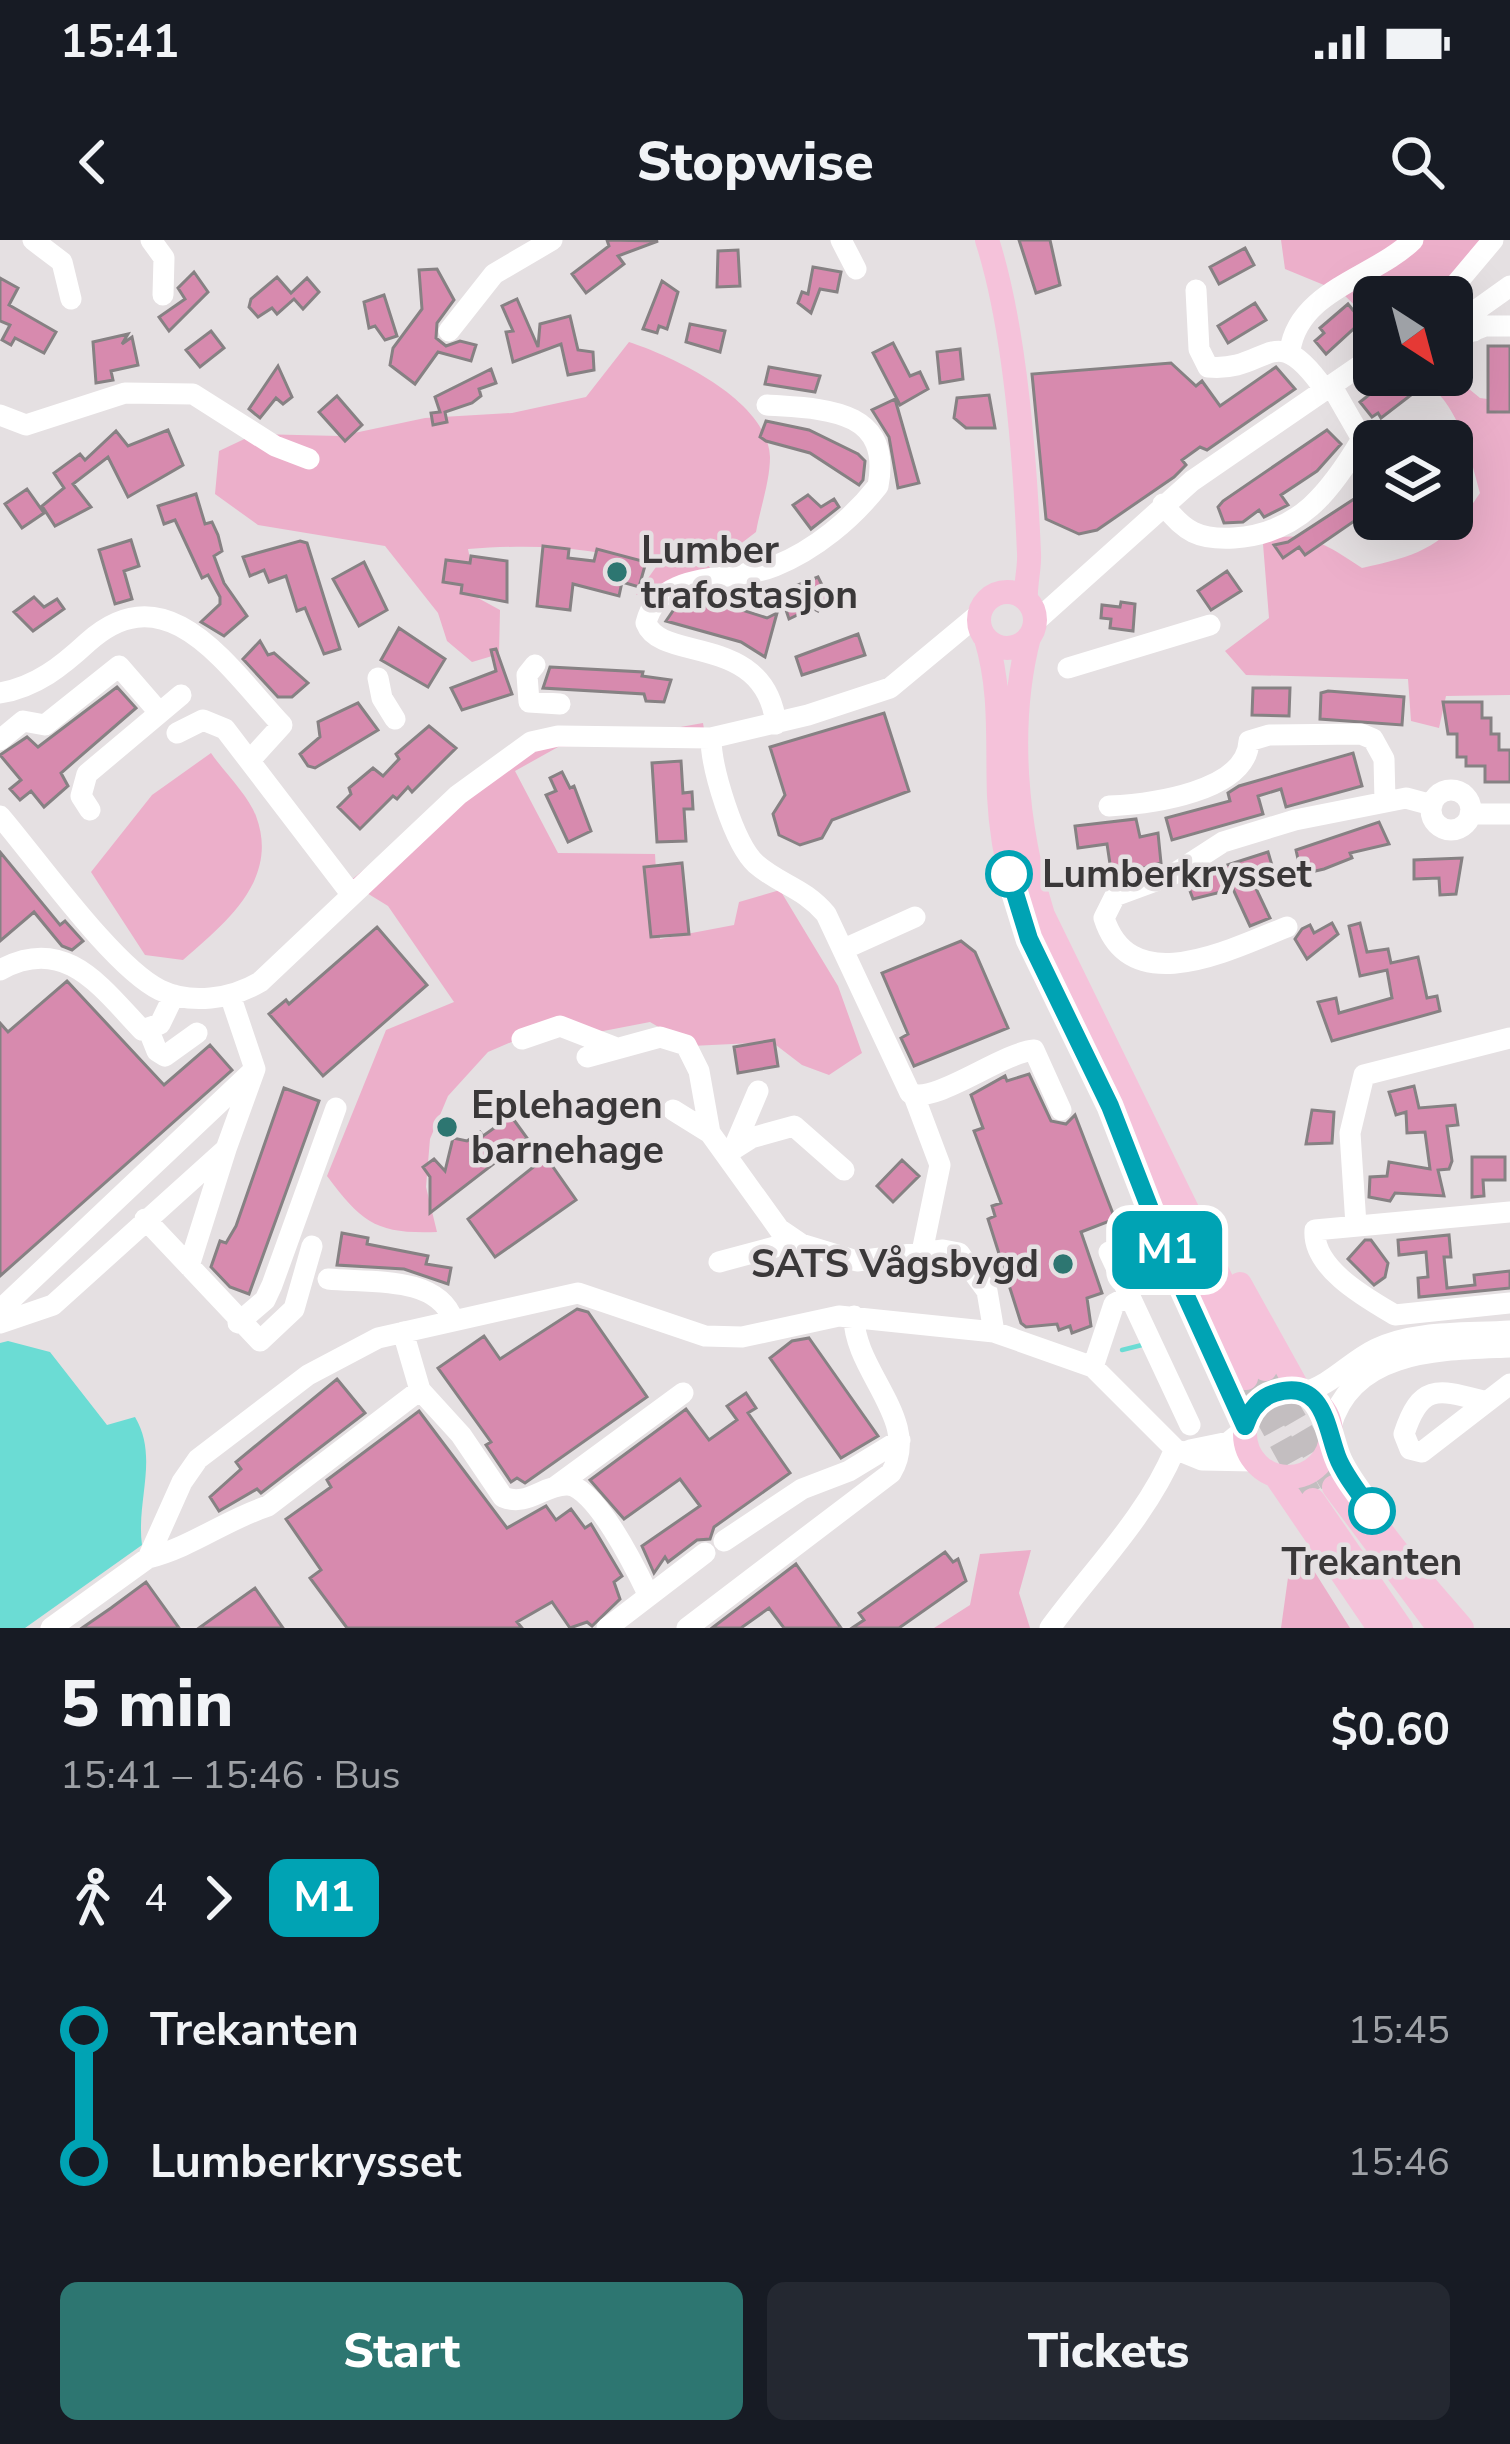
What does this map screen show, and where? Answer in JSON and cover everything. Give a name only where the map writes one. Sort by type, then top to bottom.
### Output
[{"type":"main road","points":[[987,240],[1005,312],[1026,520],[1030,615],[1018,684],[1019,781],[1033,882],[1070,980],[1158,1155],[1256,1373],[1110,1106],[1029,939],[1009,873],[999,800],[997,680],[984,630],[1020,550],[1026,520]]},
{"type":"main road","points":[[997,594],[1012,592],[1030,615]]},
{"type":"main road","points":[[984,630],[1008,648],[1030,615]]},
{"type":"main road","points":[[1110,1106],[1171,1263],[1264,1468],[1379,1628]]},
{"type":"main road","points":[[1158,1155],[1183,1181],[1301,1393],[1321,1406],[1338,1460],[1462,1628]]},
{"type":"main road","points":[[1245,1427],[1265,1397],[1301,1393]]},
{"type":"main road","points":[[1264,1468],[1312,1470],[1324,1460],[1331,1432]]},
{"type":"main road","points":[[1401,1628],[1324,1494],[1439,1628]]},
{"type":"street","points":[[33,240],[62,262],[71,299]]},
{"type":"street","points":[[151,240],[164,259],[163,296]]},
{"type":"street","points":[[449,331],[494,274],[552,240]]},
{"type":"street","points":[[841,240],[856,268]]},
{"type":"street","points":[[1290,351],[1295,331],[1338,286],[1388,262],[1413,240]]},
{"type":"street","points":[[1463,276],[1493,240]]},
{"type":"street","points":[[1473,315],[1510,286]]},
{"type":"street","points":[[1163,504],[1186,532],[1211,539],[1276,530],[1310,510],[1330,490],[1362,439],[1328,388],[1290,351],[1269,349],[1229,365],[1208,367],[1199,350],[1196,290]]},
{"type":"street","points":[[1473,333],[1510,326]]},
{"type":"street","points":[[1030,615],[1099,566],[1163,504],[1353,371]]},
{"type":"street","points":[[0,415],[26,424],[41,423],[125,393],[193,394],[286,452],[308,458]]},
{"type":"street","points":[[767,405],[815,406],[857,421],[879,457],[878,486],[844,524],[790,559],[671,589],[654,602],[646,622],[656,637],[737,662],[763,688],[776,724]]},
{"type":"street","points":[[0,693],[53,671],[112,620],[148,614],[188,630],[282,725],[253,758]]},
{"type":"street","points":[[1068,668],[1210,625]]},
{"type":"street","points":[[0,816],[132,967],[174,995],[230,995],[273,971],[498,761],[531,742],[558,736],[710,738],[776,724],[882,692],[929,657],[984,630]]},
{"type":"street","points":[[535,665],[527,674],[529,702],[560,704]]},
{"type":"street","points":[[0,740],[23,721],[45,724],[119,666],[158,711]]},
{"type":"street","points":[[378,678],[382,698],[395,718]]},
{"type":"street","points":[[90,810],[81,796],[87,774],[181,695]]},
{"type":"street","points":[[177,733],[195,722],[214,722],[253,758],[352,895]]},
{"type":"street","points":[[1109,806],[1158,803],[1236,773],[1248,757],[1249,741],[1269,735],[1361,734],[1373,739],[1384,760],[1385,801]]},
{"type":"street","points":[[710,738],[721,791],[746,850],[754,862],[793,883],[826,914],[902,1083],[914,1096],[940,1166],[922,1252]]},
{"type":"street","points":[[1287,927],[1218,956],[1140,962],[1128,954],[1104,919],[1115,896],[1172,875],[1238,836],[1406,798],[1432,805],[1432,817],[1446,829],[1463,826],[1470,814],[1510,814]]},
{"type":"street","points":[[844,949],[915,917]]},
{"type":"street","points":[[0,970],[26,958],[63,961],[98,980],[142,1030],[160,1024],[174,995]]},
{"type":"street","points":[[189,1266],[255,1069],[230,995]]},
{"type":"street","points":[[522,1039],[560,1026],[614,1047]]},
{"type":"street","points":[[149,1031],[157,1051],[165,1055],[197,1033]]},
{"type":"street","points":[[587,1057],[660,1036],[686,1045],[699,1071],[710,1133]]},
{"type":"street","points":[[1356,1225],[1350,1133],[1364,1075],[1510,1038]]},
{"type":"street","points":[[914,1096],[928,1096],[997,1060],[1034,1049],[1060,1111]]},
{"type":"street","points":[[0,1310],[255,1069]]},
{"type":"street","points":[[732,1155],[758,1091]]},
{"type":"street","points":[[238,1323],[265,1300],[272,1285],[337,1108]]},
{"type":"street","points":[[673,1110],[710,1133],[732,1155],[754,1200],[789,1238],[857,1262],[950,1250],[969,1262],[991,1299],[994,1332]]},
{"type":"street","points":[[732,1155],[751,1138],[794,1126],[844,1169]]},
{"type":"street","points":[[0,1323],[52,1305],[226,1149]]},
{"type":"street","points":[[1510,1212],[1315,1230],[1316,1249],[1356,1289],[1395,1315],[1510,1303]]},
{"type":"street","points":[[146,1219],[238,1323],[260,1341],[284,1322],[313,1257],[312,1246]]},
{"type":"street","points":[[718,1262],[775,1247],[789,1238]]},
{"type":"street","points":[[1109,1252],[1190,1425]]},
{"type":"street","points":[[328,1279],[429,1290],[448,1305],[453,1320]]},
{"type":"street","points":[[148,1558],[198,1460],[308,1375],[379,1338],[578,1293],[705,1336],[742,1337],[815,1318],[878,1320],[883,1315],[911,1315],[994,1332],[1094,1366],[1176,1449],[1202,1460],[1264,1468]]},
{"type":"street","points":[[1094,1366],[1114,1304],[1129,1296]]},
{"type":"street","points":[[687,1628],[891,1473],[900,1440],[895,1418],[857,1349],[854,1316]]},
{"type":"street","points":[[403,1332],[420,1390],[461,1435],[503,1497],[519,1502],[568,1484],[582,1490],[625,1548],[648,1594]]},
{"type":"street","points":[[1301,1393],[1323,1388],[1366,1354],[1396,1341],[1506,1339]]},
{"type":"street","points":[[1498,1394],[1506,1339]]},
{"type":"street","points":[[1331,1432],[1337,1403],[1363,1377],[1390,1361],[1506,1339]]},
{"type":"street","points":[[51,1628],[148,1558],[186,1549],[243,1512],[268,1506],[420,1390]]},
{"type":"street","points":[[555,1487],[682,1394]]},
{"type":"street","points":[[1176,1449],[1216,1446],[1245,1427]]},
{"type":"street","points":[[607,1628],[648,1594],[802,1489],[849,1471],[900,1440]]},
{"type":"street","points":[[1050,1628],[1084,1579],[1146,1511],[1176,1449]]},
{"type":"shaded area","points":[[1281,240],[1491,240],[1462,276],[1353,276],[1353,304],[1341,292],[1285,269]]},
{"type":"shaded area","points":[[629,342],[693,370],[737,400],[754,418],[770,457],[756,532],[709,568],[636,595],[656,567],[564,548],[468,549],[478,598],[500,610],[499,654],[472,662],[447,641],[438,613],[385,546],[258,525],[215,494],[219,451],[255,434],[340,436],[425,418],[512,413],[586,397]]},
{"type":"shaded area","points":[[1473,392],[1480,398],[1510,402],[1510,695],[1446,696],[1439,728],[1411,721],[1408,679],[1246,675],[1225,651],[1269,618],[1263,544],[1289,536],[1302,538],[1327,546],[1362,568],[1416,553],[1439,540],[1473,540],[1473,502],[1480,493],[1473,469],[1473,420],[1456,420],[1440,396],[1473,396]]},
{"type":"shaded area","points":[[703,723],[707,747],[696,739],[558,747],[515,771],[558,853],[655,854],[660,939],[734,925],[739,902],[780,890],[838,986],[862,1053],[829,1075],[802,1065],[772,1042],[691,1046],[650,1022],[593,1033],[537,1031],[488,1052],[448,1096],[430,1139],[426,1187],[437,1232],[400,1231],[373,1223],[327,1176],[386,1030],[454,1002],[388,906],[349,882],[526,734],[658,731]]},
{"type":"shaded area","points":[[211,753],[256,816],[261,860],[255,880],[231,915],[183,960],[145,955],[91,872],[152,795]]},
{"type":"shaded area","points":[[1292,1549],[1304,1555],[1350,1628],[1281,1628]]},
{"type":"shaded area","points":[[1031,1550],[1019,1593],[1030,1628],[934,1628],[970,1605],[980,1554]]},
{"type":"water","points":[[0,1343],[50,1352],[107,1425],[135,1417],[146,1463],[142,1545],[25,1628],[0,1628]]},
{"type":"building","points":[[607,240],[658,241],[618,256],[624,264],[586,293],[572,274],[609,246]]},
{"type":"building","points":[[1019,240],[1050,240],[1060,285],[1036,293]]},
{"type":"building","points":[[1245,248],[1254,265],[1219,284],[1210,267]]},
{"type":"building","points":[[738,250],[740,286],[717,287],[718,251]]},
{"type":"building","points":[[813,267],[841,272],[837,292],[820,289],[811,313],[798,303],[802,292],[808,294]]},
{"type":"building","points":[[437,269],[454,300],[437,323],[436,338],[446,346],[460,341],[476,345],[471,361],[438,352],[415,384],[390,365],[393,348],[422,309],[419,270]]},
{"type":"building","points":[[194,272],[208,292],[169,331],[159,317],[185,299],[178,288]]},
{"type":"building","points":[[277,277],[291,293],[307,278],[319,292],[303,309],[294,299],[277,314],[272,308],[258,317],[249,307],[251,299]]},
{"type":"building","points":[[0,278],[18,288],[9,305],[56,332],[44,353],[15,338],[11,345],[2,340],[10,325],[0,321]]},
{"type":"building","points":[[662,281],[678,292],[667,329],[659,326],[657,333],[643,329]]},
{"type":"building","points":[[384,295],[397,336],[385,340],[375,326],[369,328],[364,302]]},
{"type":"building","points":[[517,299],[538,347],[540,324],[570,316],[578,350],[593,352],[594,370],[568,375],[561,344],[513,362],[506,332],[513,331],[502,306]]},
{"type":"building","points":[[1255,303],[1266,320],[1228,343],[1218,326]]},
{"type":"building","points":[[1348,304],[1353,310],[1353,329],[1326,354],[1315,341],[1324,333],[1320,328]]},
{"type":"building","points":[[690,324],[725,331],[720,352],[686,342]]},
{"type":"building","points":[[211,331],[224,348],[200,367],[186,350]]},
{"type":"building","points":[[128,334],[122,344],[132,337],[138,365],[111,371],[113,380],[96,383],[93,342]]},
{"type":"building","points":[[893,343],[910,376],[920,372],[928,389],[900,405],[873,353]]},
{"type":"building","points":[[1488,346],[1510,346],[1510,412],[1488,412]]},
{"type":"building","points":[[960,349],[963,379],[940,383],[937,352]]},
{"type":"building","points":[[1171,363],[1196,386],[1202,381],[1220,406],[1276,367],[1295,389],[1207,450],[1200,447],[1182,460],[1186,465],[1174,477],[1097,530],[1079,534],[1046,519],[1032,374]]},
{"type":"building","points":[[278,366],[292,397],[283,404],[276,398],[260,418],[249,409]]},
{"type":"building","points":[[769,367],[820,376],[815,392],[765,384]]},
{"type":"building","points":[[491,369],[496,383],[479,389],[481,396],[472,403],[445,412],[447,422],[433,425],[431,413],[440,412],[435,397]]},
{"type":"building","points":[[989,395],[995,428],[966,428],[954,418],[957,398]]},
{"type":"building","points":[[337,396],[362,425],[345,441],[319,412]]},
{"type":"building","points":[[1368,396],[1410,396],[1381,418],[1378,413],[1372,417],[1360,402]]},
{"type":"building","points":[[895,399],[919,483],[898,488],[889,437],[872,410]]},
{"type":"building","points":[[766,421],[809,430],[858,454],[865,461],[863,480],[859,485],[810,453],[766,441],[760,437]]},
{"type":"building","points":[[168,430],[183,465],[128,497],[108,457],[73,484],[91,507],[55,526],[42,506],[64,488],[54,473],[80,454],[85,460],[116,431],[128,446]]},
{"type":"building","points":[[1327,430],[1341,444],[1317,471],[1281,495],[1288,505],[1264,517],[1259,510],[1243,522],[1224,523],[1218,507],[1223,501]]},
{"type":"building","points":[[27,489],[44,513],[22,528],[5,504]]},
{"type":"building","points":[[196,494],[205,524],[212,522],[218,535],[222,551],[214,556],[224,583],[247,616],[224,636],[201,622],[220,604],[220,597],[208,575],[202,578],[175,520],[164,524],[158,506]]},
{"type":"building","points":[[808,495],[821,507],[834,499],[839,507],[811,529],[793,505]]},
{"type":"building","points":[[1353,500],[1353,522],[1305,555],[1299,547],[1283,558],[1274,545],[1288,542]]},
{"type":"building","points":[[131,540],[139,566],[124,571],[132,599],[115,604],[99,550]]},
{"type":"building","points":[[307,543],[340,649],[324,654],[305,608],[297,611],[286,576],[269,582],[264,570],[250,576],[243,557]]},
{"type":"building","points":[[543,546],[569,549],[568,558],[594,561],[597,549],[646,562],[639,587],[622,582],[619,596],[573,584],[570,610],[537,606]]},
{"type":"building","points":[[471,556],[507,561],[507,602],[461,593],[462,585],[443,582],[446,560],[470,563]]},
{"type":"building","points":[[364,562],[387,610],[359,626],[333,579]]},
{"type":"building","points":[[1227,571],[1241,591],[1211,610],[1198,591]]},
{"type":"building","points":[[818,577],[828,597],[818,611],[812,608],[789,619],[780,592]]},
{"type":"building","points":[[698,596],[767,618],[777,613],[765,657],[741,642],[666,621],[677,605]]},
{"type":"building","points":[[34,597],[44,607],[57,599],[64,609],[33,631],[14,612]]},
{"type":"building","points":[[1121,602],[1135,604],[1133,631],[1110,628],[1111,619],[1101,618],[1102,605],[1120,607]]},
{"type":"building","points":[[399,628],[445,659],[428,687],[381,660]]},
{"type":"building","points":[[858,634],[865,655],[802,675],[796,657]]},
{"type":"building","points":[[260,641],[268,655],[274,653],[308,683],[292,697],[278,697],[243,659]]},
{"type":"building","points":[[496,649],[512,694],[462,710],[451,688],[496,671],[491,650]]},
{"type":"building","points":[[550,667],[643,672],[642,676],[671,680],[664,702],[646,701],[644,694],[543,688]]},
{"type":"building","points":[[117,687],[136,708],[61,773],[68,786],[44,807],[31,791],[20,800],[10,789],[21,780],[0,755],[27,737],[38,747]]},
{"type":"building","points":[[1253,688],[1290,688],[1289,716],[1252,715]]},
{"type":"building","points":[[1321,693],[1404,697],[1402,725],[1320,719]]},
{"type":"building","points":[[1443,702],[1482,702],[1482,718],[1491,718],[1491,734],[1499,734],[1499,750],[1510,750],[1510,782],[1485,782],[1485,766],[1466,766],[1466,757],[1457,757],[1457,734],[1448,734]]},
{"type":"building","points":[[358,703],[378,730],[315,768],[308,766],[300,754],[320,737],[318,722]]},
{"type":"building","points":[[884,713],[909,791],[832,820],[822,838],[800,845],[779,835],[773,814],[785,795],[770,747]]},
{"type":"building","points":[[429,726],[456,748],[412,792],[408,787],[397,799],[393,796],[360,829],[338,807],[351,794],[349,788],[373,768],[383,776],[399,759],[396,754]]},
{"type":"building","points":[[1353,753],[1362,786],[1286,807],[1281,789],[1258,796],[1263,814],[1172,840],[1166,818],[1230,801],[1228,793],[1239,786]]},
{"type":"building","points":[[681,761],[683,793],[692,792],[693,809],[684,809],[686,841],[657,842],[652,763]]},
{"type":"building","points":[[562,772],[570,788],[574,786],[591,831],[568,842],[546,795],[556,791],[550,778]]},
{"type":"building","points":[[1136,819],[1140,837],[1158,833],[1161,863],[1112,877],[1107,844],[1078,848],[1075,826]]},
{"type":"building","points":[[1379,822],[1389,844],[1350,853],[1352,858],[1324,869],[1307,873],[1306,866],[1300,868],[1296,850]]},
{"type":"building","points":[[0,852],[60,925],[65,921],[83,941],[72,950],[62,946],[34,912],[0,941]]},
{"type":"building","points":[[1268,852],[1274,872],[1251,878],[1270,918],[1250,926],[1233,889],[1193,899],[1187,883],[1205,872]]},
{"type":"building","points":[[1462,858],[1456,894],[1440,895],[1439,878],[1414,879],[1414,860]]},
{"type":"building","points":[[682,863],[689,934],[651,937],[644,867]]},
{"type":"building","points":[[1332,923],[1338,934],[1307,959],[1295,939],[1310,925],[1314,933]]},
{"type":"building","points":[[1360,923],[1367,952],[1388,949],[1391,963],[1418,957],[1427,998],[1437,996],[1440,1011],[1332,1041],[1318,1002],[1336,998],[1339,1013],[1392,998],[1387,970],[1360,976],[1349,926]]},
{"type":"building","points":[[377,927],[427,985],[323,1076],[269,1014],[286,1000],[289,1004]]},
{"type":"building","points":[[961,941],[975,952],[1008,1028],[914,1066],[901,1038],[908,1034],[882,973]]},
{"type":"building","points":[[67,981],[164,1085],[210,1045],[232,1070],[0,1276],[0,1023],[8,1032]]},
{"type":"building","points":[[774,1040],[778,1066],[738,1073],[734,1047]]},
{"type":"building","points":[[1029,1074],[1051,1121],[1066,1124],[1075,1115],[1115,1219],[1081,1232],[1102,1293],[1087,1298],[1091,1326],[1072,1333],[1070,1326],[1059,1330],[1057,1324],[1026,1327],[1021,1323],[988,1219],[995,1216],[992,1206],[1001,1203],[974,1131],[983,1128],[971,1095],[1005,1076],[1007,1081]]},
{"type":"building","points":[[1414,1086],[1419,1108],[1455,1105],[1458,1125],[1447,1126],[1452,1161],[1449,1169],[1438,1170],[1444,1196],[1395,1193],[1390,1201],[1369,1197],[1370,1177],[1387,1176],[1389,1162],[1430,1169],[1425,1132],[1407,1133],[1406,1112],[1396,1115],[1389,1092]]},
{"type":"building","points":[[284,1088],[319,1101],[249,1294],[230,1287],[211,1267],[220,1241],[226,1243],[236,1226]]},
{"type":"building","points":[[1312,1110],[1334,1112],[1332,1143],[1306,1144]]},
{"type":"building","points":[[511,1116],[527,1138],[430,1213],[430,1177],[423,1167],[434,1159],[445,1171],[453,1138],[467,1141],[480,1132],[483,1136]]},
{"type":"building","points":[[546,1157],[576,1200],[495,1257],[468,1219]]},
{"type":"building","points":[[1472,1157],[1505,1157],[1505,1180],[1483,1180],[1484,1196],[1472,1197]]},
{"type":"building","points":[[902,1160],[919,1176],[893,1202],[877,1186]]},
{"type":"building","points":[[342,1233],[368,1238],[367,1244],[428,1256],[426,1264],[451,1268],[448,1284],[404,1269],[337,1265]]},
{"type":"building","points":[[1449,1235],[1451,1257],[1444,1257],[1447,1288],[1475,1285],[1474,1275],[1510,1271],[1510,1288],[1419,1297],[1418,1278],[1428,1277],[1426,1252],[1399,1255],[1398,1240]]},
{"type":"building","points":[[1365,1240],[1371,1240],[1388,1263],[1385,1277],[1374,1285],[1348,1259]]},
{"type":"building","points":[[577,1309],[588,1312],[647,1397],[525,1483],[517,1478],[511,1482],[486,1445],[491,1442],[438,1368],[484,1336],[500,1359]]},
{"type":"building","points":[[809,1338],[878,1436],[841,1458],[770,1358],[792,1341]]},
{"type":"building","points":[[337,1379],[365,1413],[261,1493],[257,1489],[219,1511],[210,1497],[241,1469],[236,1462]]},
{"type":"building","points":[[746,1393],[756,1408],[748,1413],[790,1473],[714,1527],[710,1539],[697,1540],[668,1562],[665,1557],[654,1573],[642,1546],[700,1506],[680,1479],[624,1519],[590,1480],[686,1409],[709,1440],[737,1420],[727,1406]]},
{"type":"building","points":[[419,1411],[507,1528],[546,1506],[556,1520],[571,1509],[585,1528],[591,1524],[622,1576],[614,1582],[620,1599],[592,1626],[587,1622],[570,1628],[552,1602],[517,1622],[522,1628],[347,1628],[310,1578],[321,1570],[286,1519],[331,1487],[327,1480]]},
{"type":"building","points":[[945,1552],[953,1562],[958,1559],[966,1581],[899,1628],[852,1628],[864,1620],[859,1613]]},
{"type":"building","points":[[796,1564],[841,1628],[784,1628],[769,1608],[741,1628],[712,1628]]},
{"type":"building","points":[[146,1582],[179,1628],[82,1628],[111,1608]]},
{"type":"building","points":[[255,1588],[283,1628],[199,1628]]},
{"type":"waterway","points":[[1122,1350],[1142,1345]]},
{"type":"tunnel","points":[[1265,1369],[1334,1487]]},
{"type":"tunnel","points":[[1246,1378],[1313,1500]]},
{"type":"bus line","name":"M1","points":[[1009,874],[1029,939],[1110,1106],[1171,1263],[1240,1405],[1245,1426],[1258,1402],[1273,1393],[1291,1390],[1316,1400],[1329,1419],[1338,1460],[1372,1511]]},
{"type":"place","name":"Lumber trafostasjon","points":[[617,572]]},
{"type":"place","name":"Lumberkrysset","points":[[1009,874]]},
{"type":"place","name":"Eplehagen barnehage","points":[[447,1127]]},
{"type":"place","name":"SATS Vågsbygd","points":[[1063,1264]]},
{"type":"place","name":"Trekanten","points":[[1372,1511]]}]
